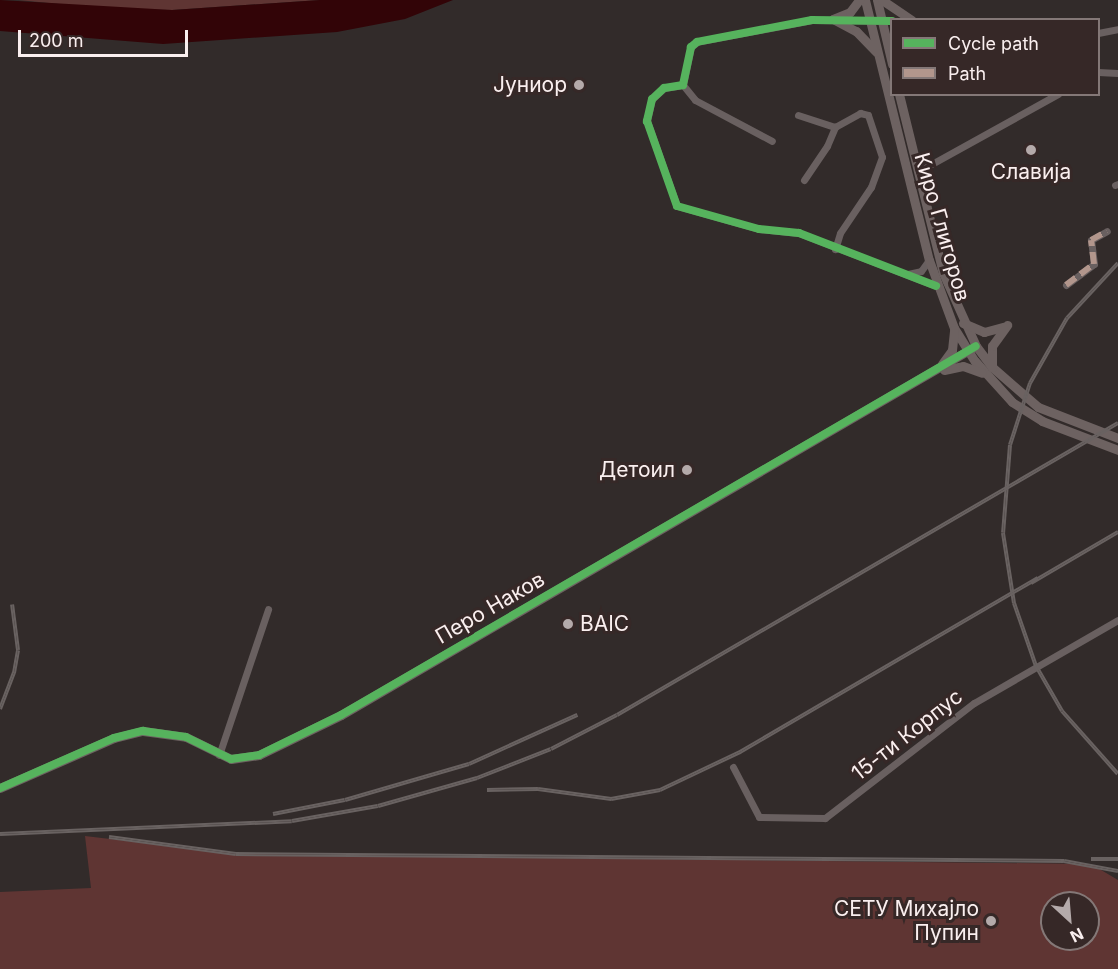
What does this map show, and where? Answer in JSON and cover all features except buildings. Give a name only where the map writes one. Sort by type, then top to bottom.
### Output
[{"type":"street","points":[[834,19],[850,12],[859,0]]},
{"type":"street","name":"Киро Глигоров","points":[[865,0],[870,20],[888,58]]},
{"type":"street","points":[[879,0],[909,18]]},
{"type":"street","name":"Киро Глигоров","points":[[879,0],[887,21],[888,58]]},
{"type":"street","points":[[834,19],[870,42],[888,58]]},
{"type":"street","points":[[682,85],[691,47],[697,42],[774,25],[834,19],[887,21]]},
{"type":"street","points":[[1100,33],[1118,29]]},
{"type":"street","points":[[1100,72],[1118,73]]},
{"type":"street","points":[[682,85],[695,100],[772,141]]},
{"type":"street","points":[[682,85],[664,88],[647,108],[647,121],[677,206],[759,229],[799,233],[835,249],[936,286]]},
{"type":"street","name":"Киро Глигоров","points":[[896,96],[929,260],[936,286],[954,328],[972,348],[1007,397],[1032,416],[1118,450]]},
{"type":"street","name":"Киро Глигоров","points":[[899,96],[943,273],[972,348]]},
{"type":"street","points":[[919,171],[1054,96]]},
{"type":"street","points":[[804,180],[827,146],[835,127],[865,113],[882,157],[872,187],[840,233],[835,249]]},
{"type":"street","points":[[798,115],[835,127]]},
{"type":"street","points":[[1066,285],[1094,264],[1090,240],[1107,231]]},
{"type":"street","points":[[908,274],[921,271],[929,260]]},
{"type":"street","points":[[933,373],[963,366],[989,371],[992,346],[1007,325],[984,332],[963,323]]},
{"type":"street","points":[[933,373],[951,353],[954,328]]},
{"type":"street","name":"Перо Наков","points":[[0,788],[114,738],[143,731],[186,737],[219,755],[249,759],[324,725],[933,373],[972,348]]},
{"type":"street","name":"Киро Глигоров","points":[[989,371],[1038,407],[1118,438]]},
{"type":"street","points":[[219,755],[268,609]]},
{"type":"street","name":"15-ти Корпус","points":[[733,767],[759,817],[825,818],[975,703],[1118,620]]},
{"type":"shaded area","points":[[0,0],[172,10],[320,0],[453,0],[405,19],[337,32],[163,44],[0,31]]},
{"type":"shaded area","points":[[18,0],[320,0],[172,10],[111,9]]},
{"type":"shaded area","points":[[85,836],[236,854],[1091,864],[1118,880],[1118,969],[0,969],[0,892],[91,888]]},
{"type":"railway","points":[[1118,263],[1067,318],[1030,383],[1010,445],[1003,533],[1014,603],[1036,666],[1062,711],[1118,774]]},
{"type":"railway","points":[[0,834],[292,821],[378,806],[477,778],[551,749],[617,715],[1118,423]]},
{"type":"railway","points":[[1031,583],[1118,532]]},
{"type":"railway","points":[[487,790],[538,789],[611,799],[660,790],[740,752],[1038,578]]},
{"type":"railway","points":[[0,709],[14,673],[18,650],[12,604]]},
{"type":"railway","points":[[273,814],[345,800],[469,764],[577,715]]},
{"type":"railway","points":[[109,837],[236,854],[1064,861],[1118,871]]},
{"type":"railway","points":[[1091,859],[1118,859]]},
{"type":"marked path","points":[[1066,285],[1094,264],[1091,240],[1107,231]]},
{"type":"cycle path","points":[[890,21],[812,20],[697,42],[691,47],[683,85],[664,88],[652,99],[647,121],[677,206],[759,229],[799,233],[936,286]]},
{"type":"cycle path","points":[[0,788],[114,738],[143,731],[186,737],[231,759],[259,755],[341,715],[976,346]]},
{"type":"place","name":"Јуниор","points":[[579,85]]},
{"type":"place","name":"Славија","points":[[1031,150]]},
{"type":"place","name":"Детоил","points":[[687,470]]},
{"type":"place","name":"BAIC","points":[[568,624]]},
{"type":"place","name":"СЕТУ Михајло Пупин","points":[[991,921]]}]
